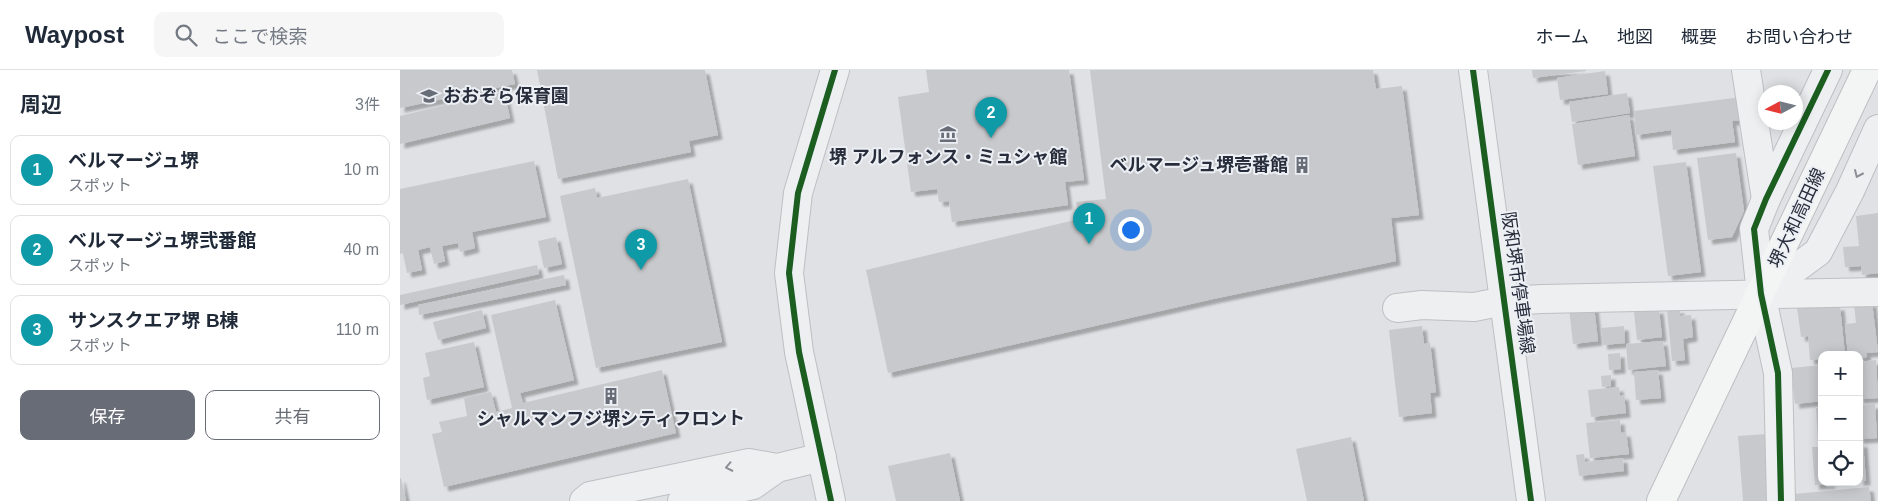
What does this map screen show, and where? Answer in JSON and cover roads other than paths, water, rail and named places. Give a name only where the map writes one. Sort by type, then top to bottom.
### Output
[{"type":"main road","name":"堺大和高田線","points":[[1661,501],[1867,70]]},
{"type":"street","points":[[831,501],[799,352],[789,273],[798,193],[835,70]]},
{"type":"street","name":"阪和堺市停車場線","points":[[1473,70],[1531,501]]},
{"type":"street","points":[[1746,70],[1766,199]]},
{"type":"street","points":[[1782,501],[1778,373],[1761,294],[1754,229],[1766,199],[1828,70]]},
{"type":"street","points":[[1761,294],[1818,252],[1850,192],[1878,129]]},
{"type":"street","points":[[1397,308],[1422,304],[1474,307],[1505,301],[1878,292]]},
{"type":"street","points":[[584,501],[590,496],[749,463],[777,468],[822,458]]},
{"type":"street","points":[[682,501],[754,485],[777,468]]},
{"type":"place","name":"おおぞら保育園","points":[[429,96]]},
{"type":"place","name":"堺 アルフォンス・ミュシャ館","points":[[948,134]]},
{"type":"place","name":"ベルマージュ堺弐番館","points":[[991,138]]},
{"type":"place","name":"ベルマージュ堺壱番館","points":[[1302,165]]},
{"type":"place","name":"ベルマージュ堺","points":[[1089,244]]},
{"type":"place","name":"サンスクエア堺 B棟","points":[[641,270]]},
{"type":"place","name":"シャルマンフジ堺シティフロント","points":[[611,396]]}]
